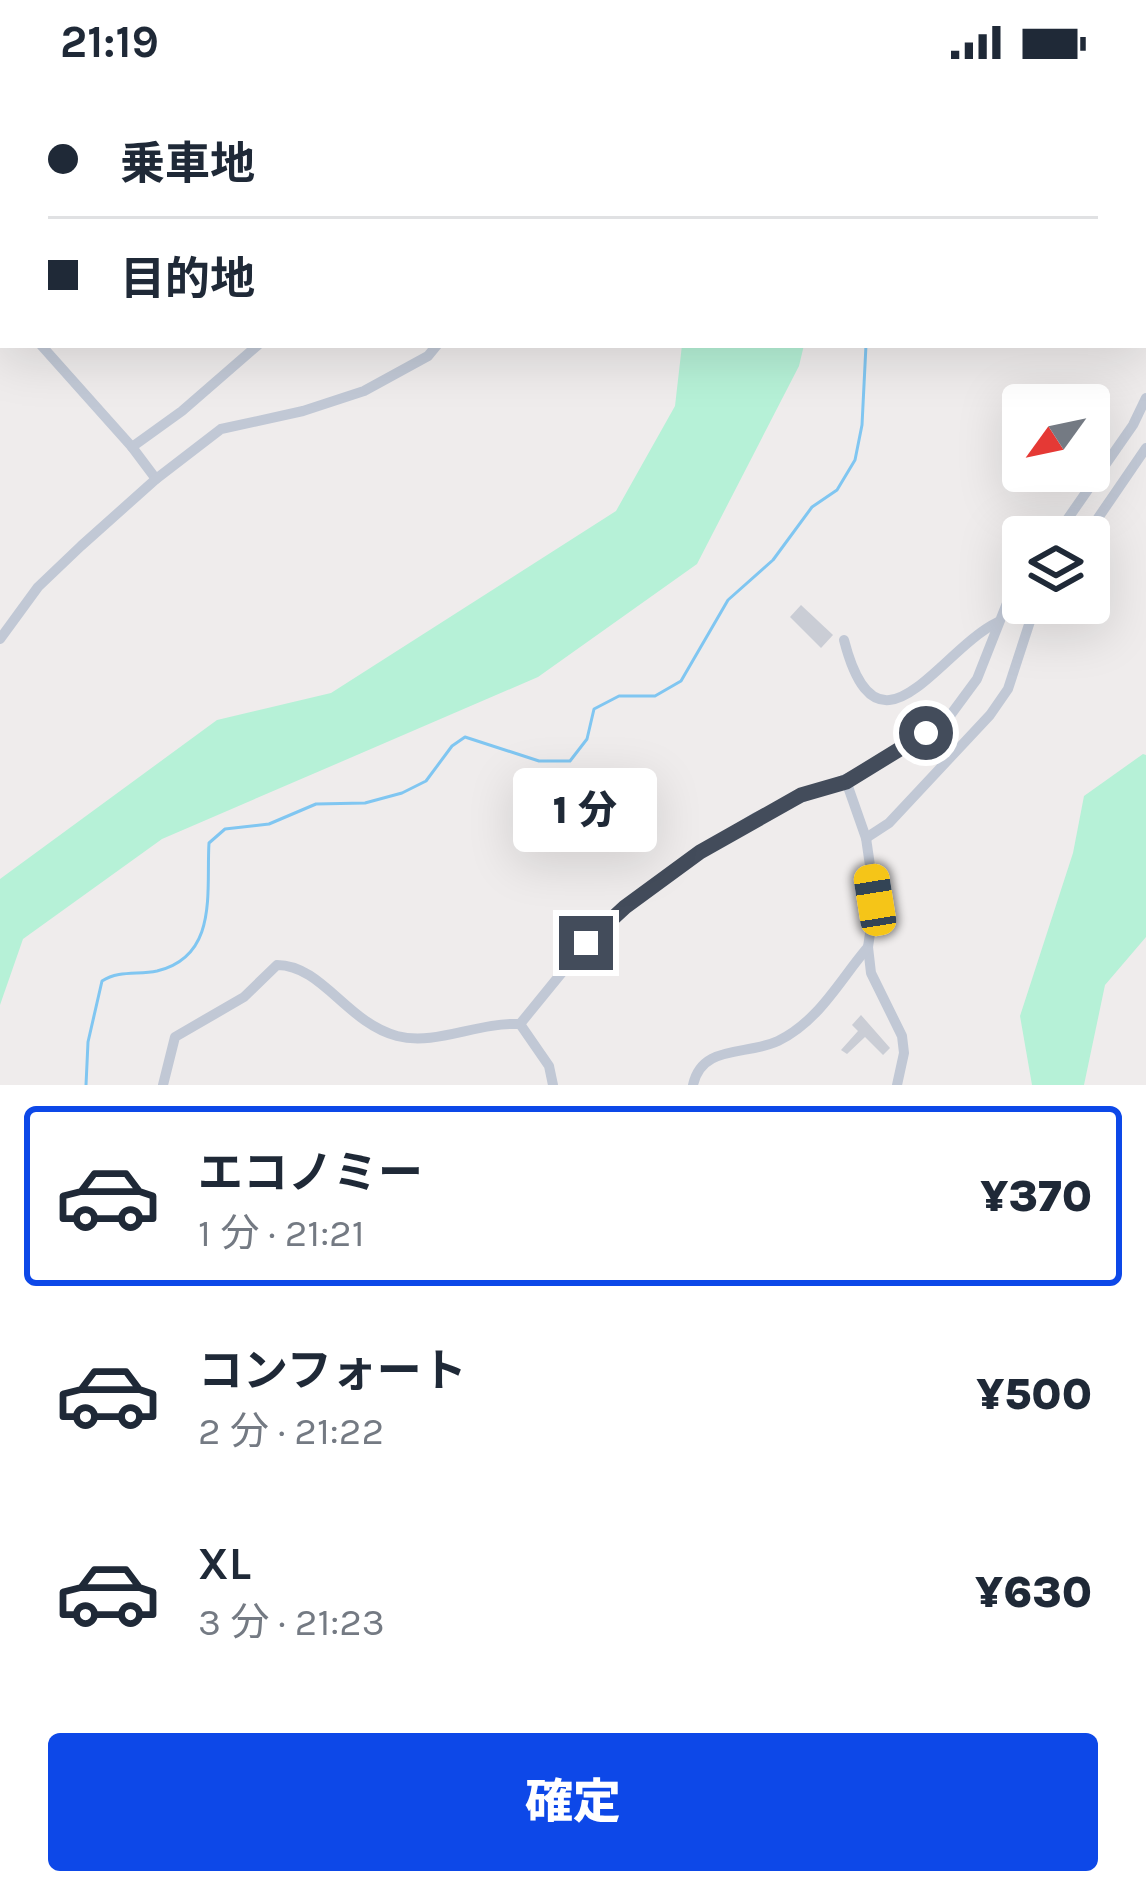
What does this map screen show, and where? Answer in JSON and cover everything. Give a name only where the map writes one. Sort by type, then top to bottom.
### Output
[{"type":"street","points":[[44,348],[156,479]]},
{"type":"street","points":[[132,447],[255,348]]},
{"type":"street","points":[[0,638],[38,587],[156,479],[220,429],[364,391],[435,348]]},
{"type":"street","points":[[1070,516],[1133,425],[1146,398]]},
{"type":"street","points":[[1099,516],[1146,448]]},
{"type":"street","points":[[520,1024],[586,943],[625,907],[700,852],[801,795],[846,782],[949,717],[977,679],[1002,615]]},
{"type":"street","points":[[844,640],[853,672],[865,692],[890,701],[908,695],[978,632],[998,622]]},
{"type":"street","points":[[866,838],[889,823],[990,715],[1008,689],[1029,624]]},
{"type":"street","points":[[846,782],[866,838],[875,900],[868,947],[871,973],[902,1036],[898,1085]]},
{"type":"street","points":[[693,1085],[706,1058],[773,1044],[803,1027],[868,947]]},
{"type":"street","points":[[163,1085],[176,1037],[244,997],[277,965],[294,965],[328,989],[348,1011],[399,1037],[420,1039],[492,1022],[520,1024]]},
{"type":"street","points":[[520,1024],[549,1066],[553,1085]]},
{"type":"green space","points":[[682,348],[803,348],[799,366],[697,564],[538,677],[162,839],[23,939],[0,1005],[0,879],[217,720],[331,693],[616,511],[675,406]]},
{"type":"green space","points":[[1143,754],[1146,937],[1105,985],[1084,1085],[1032,1085],[1020,1016],[1073,853],[1084,796]]},
{"type":"building","points":[[801,605],[833,635],[821,648],[790,617]]},
{"type":"building","points":[[861,1015],[890,1048],[883,1055],[865,1037],[847,1054],[841,1050],[858,1031],[852,1025]]},
{"type":"waterway","points":[[86,1085],[88,1042],[102,981],[157,971],[191,951],[205,919],[209,843],[225,829],[269,824],[316,804],[365,803],[402,793],[426,781],[452,746],[465,737],[539,761],[570,761],[587,739],[594,709],[619,696],[655,696],[681,681],[728,600],[773,560],[812,507],[837,490],[855,460],[866,348]]},
{"type":"route","points":[[586,943],[625,907],[755,818],[801,795],[846,782],[926,733]]}]
